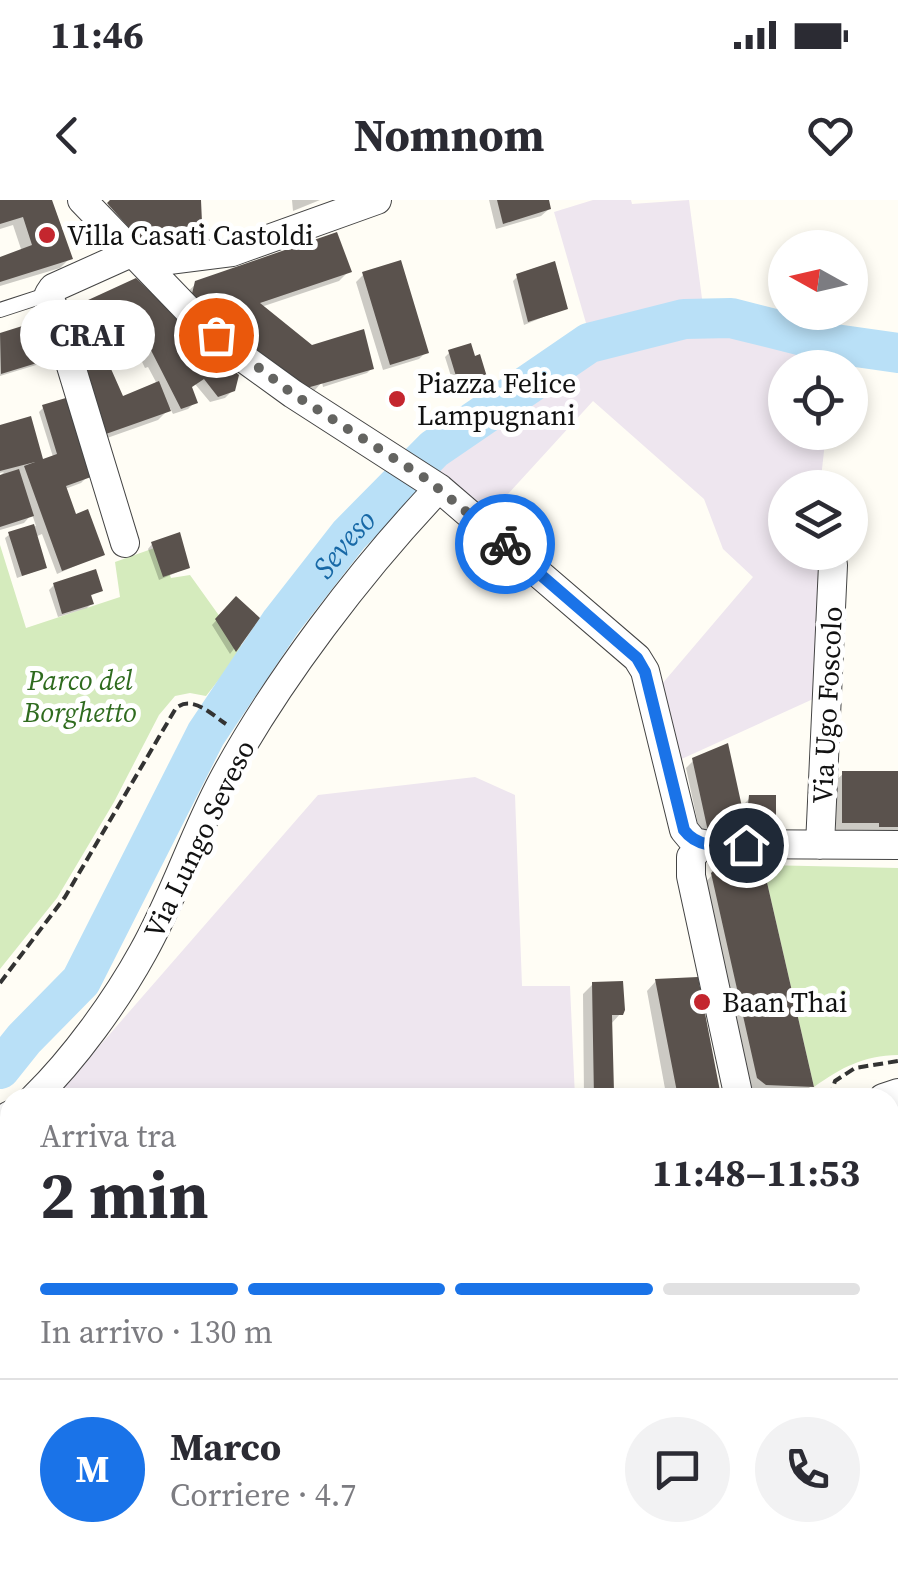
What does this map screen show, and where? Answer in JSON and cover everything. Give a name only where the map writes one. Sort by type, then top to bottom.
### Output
[{"type":"street","points":[[82,200],[192,314],[239,355],[434,484],[637,658],[645,672],[684,830],[694,842],[898,845]]},
{"type":"street","points":[[125,543],[51,291],[139,258],[232,252],[377,200]]},
{"type":"street","name":"Via Lungo Seveso","points":[[42,1088],[124,986],[243,744],[384,546],[434,484]]},
{"type":"street","name":"Via Ugo Foscolo","points":[[820,845],[833,570]]},
{"type":"street","points":[[702,844],[691,857],[690,876],[738,1088]]},
{"type":"lane","points":[[0,310],[51,291]]},
{"type":"path","points":[[0,982],[65,898],[176,708],[192,702],[234,728]]},
{"type":"path","points":[[833,1088],[835,1080],[855,1068],[898,1061]]},
{"type":"shaded area","points":[[593,200],[631,200],[632,204],[689,200],[703,306],[588,330],[554,212]]},
{"type":"shaded area","points":[[737,335],[795,350],[768,350],[768,450],[824,450],[822,470],[768,470],[768,570],[826,570],[822,695],[675,762],[656,691],[753,577],[723,549],[704,499],[593,401],[486,518],[431,473],[471,439],[589,363],[620,351],[681,337]]},
{"type":"shaded area","points":[[475,777],[515,795],[522,986],[570,986],[575,1088],[63,1088],[318,795]]},
{"type":"green space","name":"Parco del Borghetto","points":[[0,545],[26,628],[120,597],[115,562],[160,546],[171,578],[190,575],[243,649],[206,696],[175,696],[159,715],[114,802],[57,898],[0,969]]},
{"type":"green space","points":[[763,865],[898,868],[898,1055],[853,1064],[814,1087]]},
{"type":"building","name":"Villa Casati Castoldi","points":[[0,200],[52,200],[73,259],[0,282],[0,257],[32,245],[23,217],[0,224]]},
{"type":"building","points":[[201,200],[203,245],[166,247],[139,239],[107,203]]},
{"type":"building","points":[[497,200],[549,200],[551,209],[503,224]]},
{"type":"building","points":[[337,232],[352,272],[260,303],[312,345],[364,329],[374,369],[303,389],[234,338],[191,298],[195,281]]},
{"type":"building","points":[[401,260],[429,353],[390,365],[362,272]]},
{"type":"building","points":[[555,261],[568,309],[528,322],[516,274]]},
{"type":"building","points":[[136,278],[239,375],[235,391],[218,397],[204,379],[192,387],[198,403],[181,409],[135,319],[108,332],[111,339],[100,344],[123,396],[159,381],[171,411],[103,435],[62,312]]},
{"type":"building","points":[[51,317],[63,355],[1,374],[0,333]]},
{"type":"building","points":[[471,343],[475,356],[480,354],[487,377],[459,386],[448,350]]},
{"type":"building","points":[[76,395],[95,459],[86,462],[91,477],[66,486],[76,514],[88,509],[105,555],[62,571],[24,466],[35,462],[0,471],[0,425],[31,416],[43,459],[57,454],[42,405]]},
{"type":"building","points":[[19,469],[34,516],[0,527],[0,475]]},
{"type":"building","points":[[34,524],[47,568],[22,576],[8,532]]},
{"type":"building","points":[[180,532],[190,568],[163,577],[151,542]]},
{"type":"building","points":[[96,569],[103,591],[91,595],[94,604],[62,614],[53,583]]},
{"type":"building","points":[[236,596],[260,618],[236,652],[215,619]]},
{"type":"building","points":[[728,743],[742,807],[748,805],[749,795],[776,795],[776,837],[709,836],[692,758]]},
{"type":"building","points":[[842,771],[898,771],[898,827],[842,823]]},
{"type":"building","points":[[722,862],[763,865],[814,1087],[766,1085],[757,1078],[711,873]]},
{"type":"building","points":[[698,977],[719,1088],[676,1088],[655,979]]},
{"type":"building","points":[[623,981],[625,1010],[623,1015],[612,1015],[614,1088],[594,1088],[592,982]]},
{"type":"waterway","name":"Seveso","points":[[0,1069],[81,981],[206,734],[281,622],[349,535],[434,449],[589,343],[684,319],[731,318],[835,344],[898,353]]},
{"type":"way so far","points":[[216,335],[293,394],[428,480],[505,544]]},
{"type":"place","name":"Villa Casati Castoldi","points":[[47,235]]},
{"type":"place","name":"CRAI","points":[[216,335]]},
{"type":"place","name":"Piazza Felice Lampugnani","points":[[397,399]]},
{"type":"place","name":"Baan Thai","points":[[702,1002]]},
{"type":"route","points":[[505,544],[637,658],[645,672],[688,837],[702,844],[746,845]]}]
